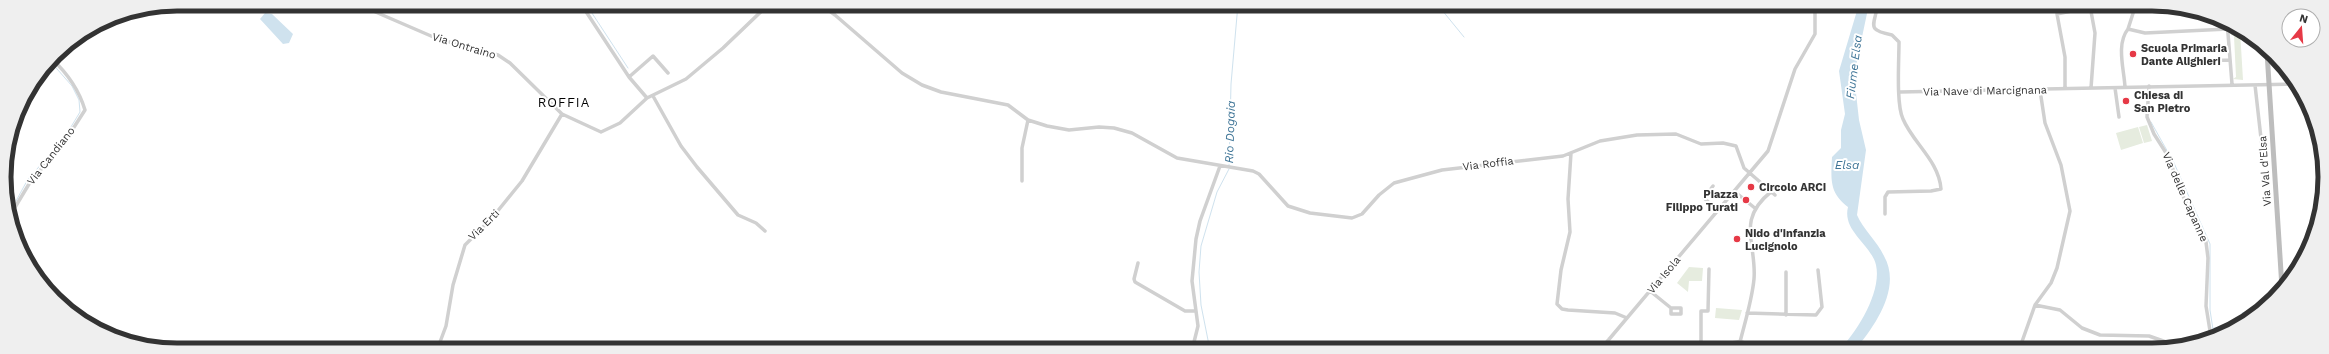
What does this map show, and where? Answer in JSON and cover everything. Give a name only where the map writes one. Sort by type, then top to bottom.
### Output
[{"type":"main road","name":"Via Val d'Elsa","points":[[2268,59],[2282,281]]},
{"type":"street","name":"Via Ontraino","points":[[373,11],[438,39],[498,55],[510,63],[562,114],[596,130],[607,131],[620,123],[647,98],[686,79],[723,48],[762,11]]},
{"type":"street","points":[[586,11],[629,77],[647,98]]},
{"type":"street","points":[[830,11],[902,73],[922,85],[941,92],[1008,105],[1028,120],[1022,148],[1022,181]]},
{"type":"street","name":"Via Isola","points":[[1605,343],[1768,151],[1795,69],[1813,40],[1815,11]]},
{"type":"street","points":[[1876,11],[1873,26],[1875,31],[1892,35],[1899,42],[1900,104],[1903,119],[1938,172],[1942,189],[1931,191],[1888,192],[1885,197],[1885,214]]},
{"type":"street","points":[[2065,89],[2065,57],[2057,14],[2069,11]]},
{"type":"street","points":[[2091,11],[2095,33],[2091,88]]},
{"type":"street","points":[[2125,87],[2121,50],[2122,38],[2128,29],[2134,11]]},
{"type":"street","points":[[2128,29],[2145,33],[2227,29]]},
{"type":"street","points":[[2228,30],[2232,84]]},
{"type":"street","points":[[629,77],[653,56],[668,73]]},
{"type":"street","points":[[2180,61],[2230,60]]},
{"type":"street","name":"Via Candiano","points":[[14,209],[32,179],[60,149],[84,110],[81,98],[69,77],[56,64]]},
{"type":"street","name":"Via Nave di Marcignana","points":[[1900,92],[2040,90],[2232,84],[2289,84]]},
{"type":"street","points":[[2255,85],[2263,156]]},
{"type":"street","name":"Via delle Capanne","points":[[2149,86],[2147,117],[2154,134],[2168,156],[2182,196],[2206,242],[2208,258],[2206,306],[2210,332]]},
{"type":"street","points":[[2115,88],[2119,116]]},
{"type":"street","points":[[2021,343],[2035,305],[2051,282],[2057,268],[2070,210],[2061,165],[2045,123],[2040,90]]},
{"type":"street","points":[[653,96],[681,146],[697,166],[738,215],[756,223],[765,231]]},
{"type":"street","name":"Via Erti","points":[[440,343],[446,326],[453,285],[465,245],[492,218],[522,181],[562,114]]},
{"type":"street","name":"Via Roffia","points":[[1028,120],[1069,130],[1099,127],[1114,128],[1132,133],[1177,158],[1235,168],[1259,174],[1288,206],[1310,213],[1352,218],[1362,214],[1387,188],[1403,179],[1442,170],[1571,153],[1600,141],[1637,135],[1676,134],[1701,144],[1723,143],[1736,146],[1739,151],[1740,162],[1749,174]]},
{"type":"street","points":[[1571,153],[1568,199],[1570,232],[1560,270],[1557,304],[1562,309],[1615,313],[1627,318]]},
{"type":"street","points":[[1194,343],[1198,326],[1195,311],[1192,270],[1196,239],[1220,166]]},
{"type":"street","points":[[1749,174],[1772,191],[1775,195]]},
{"type":"street","points":[[1713,186],[1704,198],[1718,210]]},
{"type":"street","points":[[1734,191],[1756,209]]},
{"type":"street","points":[[1740,342],[1754,274],[1750,227],[1756,209],[1772,191]]},
{"type":"street","points":[[1138,263],[1134,279],[1135,282],[1188,313],[1195,311]]},
{"type":"street","points":[[1701,343],[1701,311],[1708,311],[1709,269]]},
{"type":"street","points":[[1747,313],[1816,315],[1820,312],[1822,307],[1818,270]]},
{"type":"street","points":[[1786,272],[1786,315]]},
{"type":"street","points":[[1650,290],[1671,308]]},
{"type":"street","points":[[2035,305],[2060,310],[2082,328],[2100,335],[2149,336],[2168,343]]},
{"type":"street","points":[[1610,339],[1610,343]]},
{"type":"street","points":[[1736,343],[1743,343]]},
{"type":"shaded area","points":[[2231,31],[2240,37],[2243,80],[2233,79],[2236,77],[2234,36],[2231,35]]},
{"type":"shaded area","points":[[2147,125],[2152,141],[2144,143],[2139,127]]},
{"type":"shaded area","points":[[2138,127],[2143,143],[2121,150],[2116,133]]},
{"type":"shaded area","points":[[1689,267],[1703,268],[1702,281],[1689,281],[1688,292],[1677,283]]},
{"type":"shaded area","points":[[1716,308],[1742,310],[1739,320],[1715,318]]},
{"type":"water","name":"Elsa","points":[[1857,11],[1868,11],[1854,75],[1859,120],[1866,150],[1857,215],[1884,256],[1889,268],[1890,281],[1884,306],[1878,318],[1861,343],[1845,343],[1860,322],[1872,299],[1877,276],[1876,265],[1873,257],[1849,223],[1847,216],[1848,207],[1837,196],[1832,185],[1832,157],[1841,148],[1841,130],[1845,114],[1839,71]]},
{"type":"water","points":[[265,13],[272,14],[293,34],[289,43],[283,44],[260,19]]},
{"type":"waterway","points":[[591,11],[628,68]]},
{"type":"waterway","name":"Rio Dogaia","points":[[1229,166],[1231,84],[1237,11]]},
{"type":"waterway","points":[[1443,11],[1464,37]]},
{"type":"waterway","points":[[16,201],[28,179],[63,140],[80,112],[79,100],[72,86],[54,66]]},
{"type":"waterway","points":[[2151,122],[2174,163],[2210,244],[2210,310],[2213,331]]},
{"type":"waterway","name":"Rio Dogaia","points":[[1209,343],[1201,305],[1199,272],[1201,246],[1217,192],[1229,169]]},
{"type":"waterway","points":[[2242,316],[2242,313],[2252,310]]},
{"type":"waterway","points":[[2214,328],[2222,327]]},
{"type":"place","name":"Scuola Primaria Dante Alighieri","points":[[2133,54]]},
{"type":"place","name":"Chiesa di San Pietro","points":[[2126,101]]},
{"type":"place","name":"Circolo ARCI","points":[[1751,187]]},
{"type":"place","name":"Piazza Filippo Turati","points":[[1746,200]]},
{"type":"place","name":"Nido d'infanzia Lucignolo","points":[[1737,239]]},
{"type":"district","name":"ROFFIA","points":[[564,102]]},
{"type":"water label","name":"Fiume Elsa","points":[[1854,67]]}]
